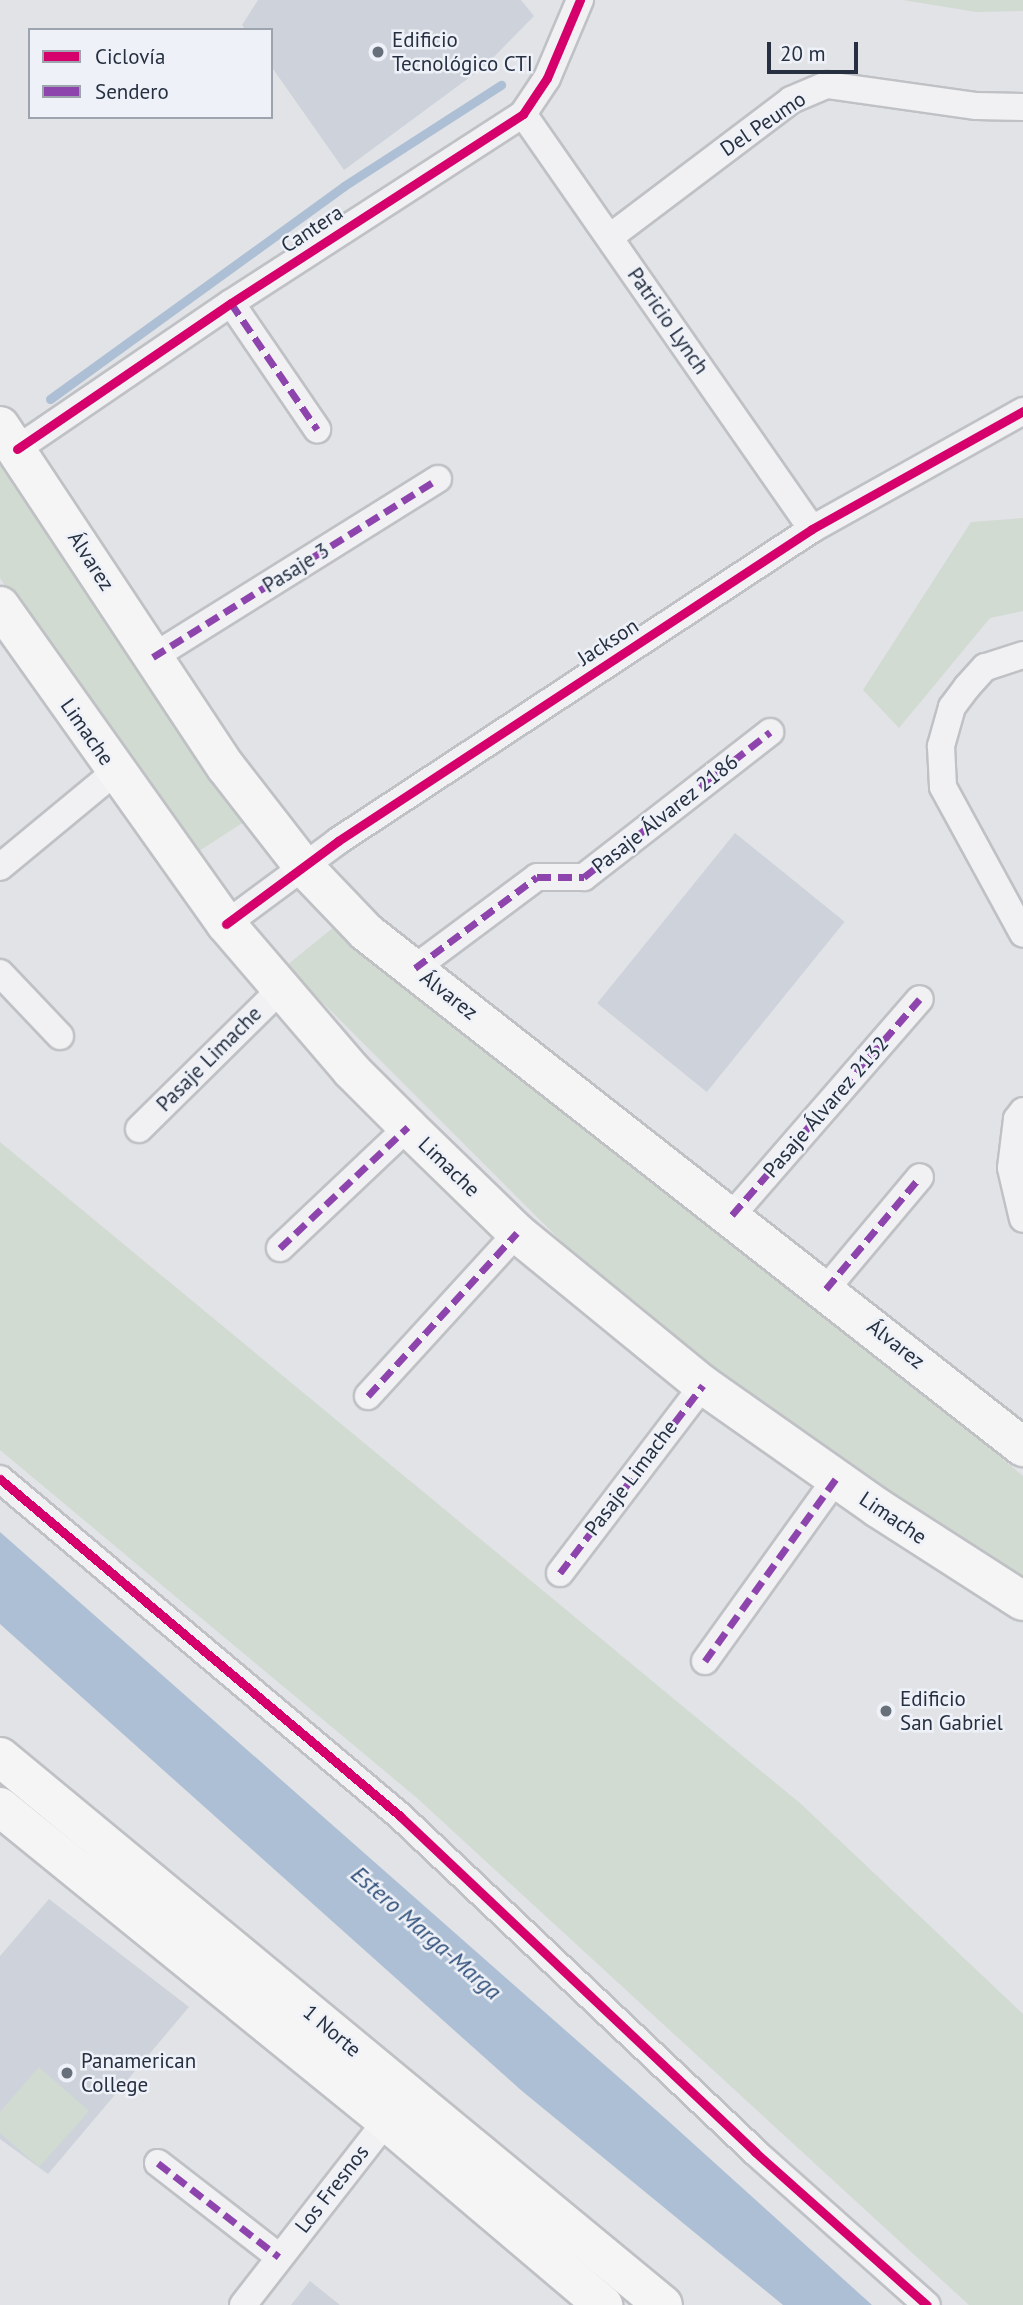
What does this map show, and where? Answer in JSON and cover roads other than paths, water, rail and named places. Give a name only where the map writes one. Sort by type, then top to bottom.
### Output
[{"type":"main road","name":"Álvarez","points":[[9,438],[226,767],[302,865],[366,932],[826,1289],[1023,1447]]},
{"type":"main road","name":"Limache","points":[[0,606],[115,772],[226,923],[280,990],[408,1127],[517,1233],[703,1385],[836,1479],[1023,1601]]},
{"type":"main road","name":"1 Norte","points":[[0,1757],[663,2305]]},
{"type":"main road","name":"1 Norte","points":[[0,1807],[386,2121],[603,2305]]},
{"type":"street","name":"Cantera","points":[[9,438],[231,303],[523,114],[547,78],[579,0]]},
{"type":"street","name":"Del Peumo","points":[[610,237],[791,100],[827,85],[977,106],[1023,107]]},
{"type":"street","name":"Patricio Lynch","points":[[523,114],[812,529]]},
{"type":"street","points":[[231,303],[317,429]]},
{"type":"street","name":"Jackson","points":[[226,923],[302,865],[812,529],[1023,411]]},
{"type":"street","name":"Pasaje 3","points":[[153,657],[438,479]]},
{"type":"street","points":[[1023,655],[985,667],[952,707],[941,746],[943,787],[1023,934]]},
{"type":"street","name":"Pasaje Álvarez 2186","points":[[415,968],[537,877],[584,877],[770,732]]},
{"type":"street","points":[[0,866],[115,772]]},
{"type":"street","points":[[0,973],[60,1036]]},
{"type":"street","name":"Pasaje Limache","points":[[139,1129],[280,990]]},
{"type":"street","name":"Pasaje Álvarez 2132","points":[[732,1216],[920,999]]},
{"type":"street","points":[[1023,1111],[1017,1119],[1011,1168],[1023,1219]]},
{"type":"street","points":[[280,1248],[408,1127]]},
{"type":"street","points":[[826,1289],[920,1177]]},
{"type":"street","points":[[368,1396],[517,1233]]},
{"type":"street","name":"Pasaje Limache","points":[[560,1573],[703,1385]]},
{"type":"street","points":[[0,1479],[400,1816],[755,2152],[927,2305]]},
{"type":"street","points":[[705,1661],[836,1479]]},
{"type":"street","name":"Los Fresnos","points":[[243,2305],[386,2121]]},
{"type":"street","points":[[158,2164],[279,2257]]},
{"type":"water","name":"Estero Marga-Marga","points":[[0,1532],[666,2119],[872,2305],[783,2305],[522,2091],[0,1624]]},
{"type":"waterway","points":[[50,399],[344,186],[501,85]]},
{"type":"place","name":"Edificio Tecnológico CTI","points":[[378,52]]},
{"type":"place","name":"Edificio San Gabriel","points":[[886,1711]]},
{"type":"place","name":"Panamerican College","points":[[67,2073]]}]
